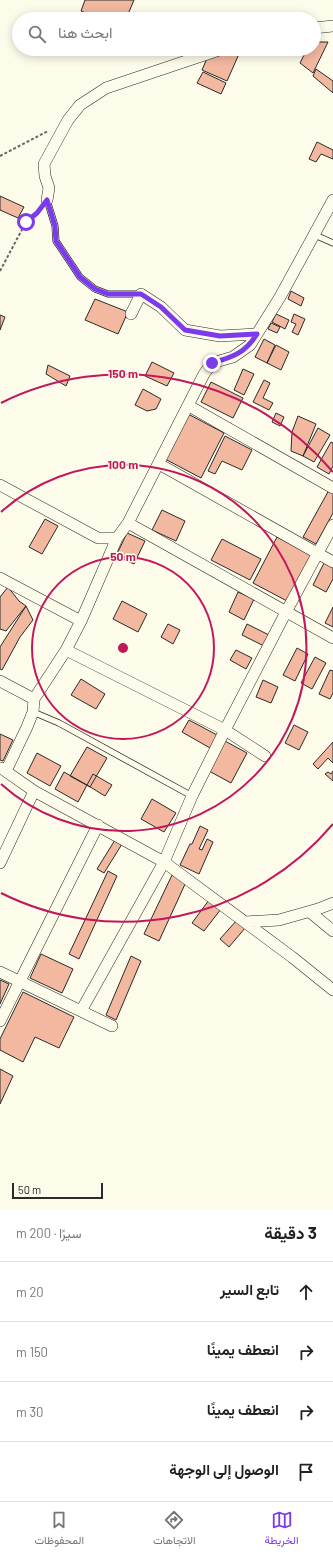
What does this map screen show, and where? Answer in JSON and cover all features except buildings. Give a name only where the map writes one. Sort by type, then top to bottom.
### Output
[{"type":"street","points":[[321,27],[333,26]]},
{"type":"street","points":[[47,200],[50,188],[45,176],[44,164],[68,120],[80,105],[106,88],[201,56]]},
{"type":"street","points":[[333,200],[280,297],[250,345],[233,357],[212,363],[204,374],[128,523],[117,538],[81,621],[66,650],[34,699],[33,712],[28,727],[3,769],[34,791],[164,862],[292,957],[333,990]]},
{"type":"street","points":[[131,314],[141,294],[161,307],[185,330],[220,336],[257,334]]},
{"type":"street","points":[[189,406],[333,488]]},
{"type":"street","points":[[159,464],[333,562]]},
{"type":"street","points":[[0,485],[98,538],[117,538]]},
{"type":"street","points":[[128,523],[333,638]]},
{"type":"street","points":[[80,1011],[164,862],[192,796],[225,730],[333,525]]},
{"type":"street","points":[[0,578],[81,621]]},
{"type":"street","points":[[66,650],[225,730],[265,756]]},
{"type":"street","points":[[0,681],[34,699]]},
{"type":"street","points":[[0,863],[34,791]]},
{"type":"street","points":[[0,1021],[98,825]]},
{"type":"street","points":[[245,922],[279,920],[310,912],[333,903]]},
{"type":"street","points":[[310,912],[333,930]]},
{"type":"street","points":[[0,972],[112,1026]]},
{"type":"lane","points":[[47,200],[55,226],[56,241],[80,277],[95,289],[108,294],[141,294]]},
{"type":"lane","points":[[315,234],[333,243]]},
{"type":"lane","points":[[33,712],[59,722],[192,796]]},
{"type":"path","points":[[0,156],[68,120]]},
{"type":"path","points":[[0,271],[26,222],[37,213],[47,200]]},
{"type":"route","points":[[26,222],[37,213],[47,200],[55,226],[56,241],[80,277],[95,289],[108,294],[141,294],[161,307],[185,330],[220,336],[257,334],[250,345],[233,357],[212,363]]}]
